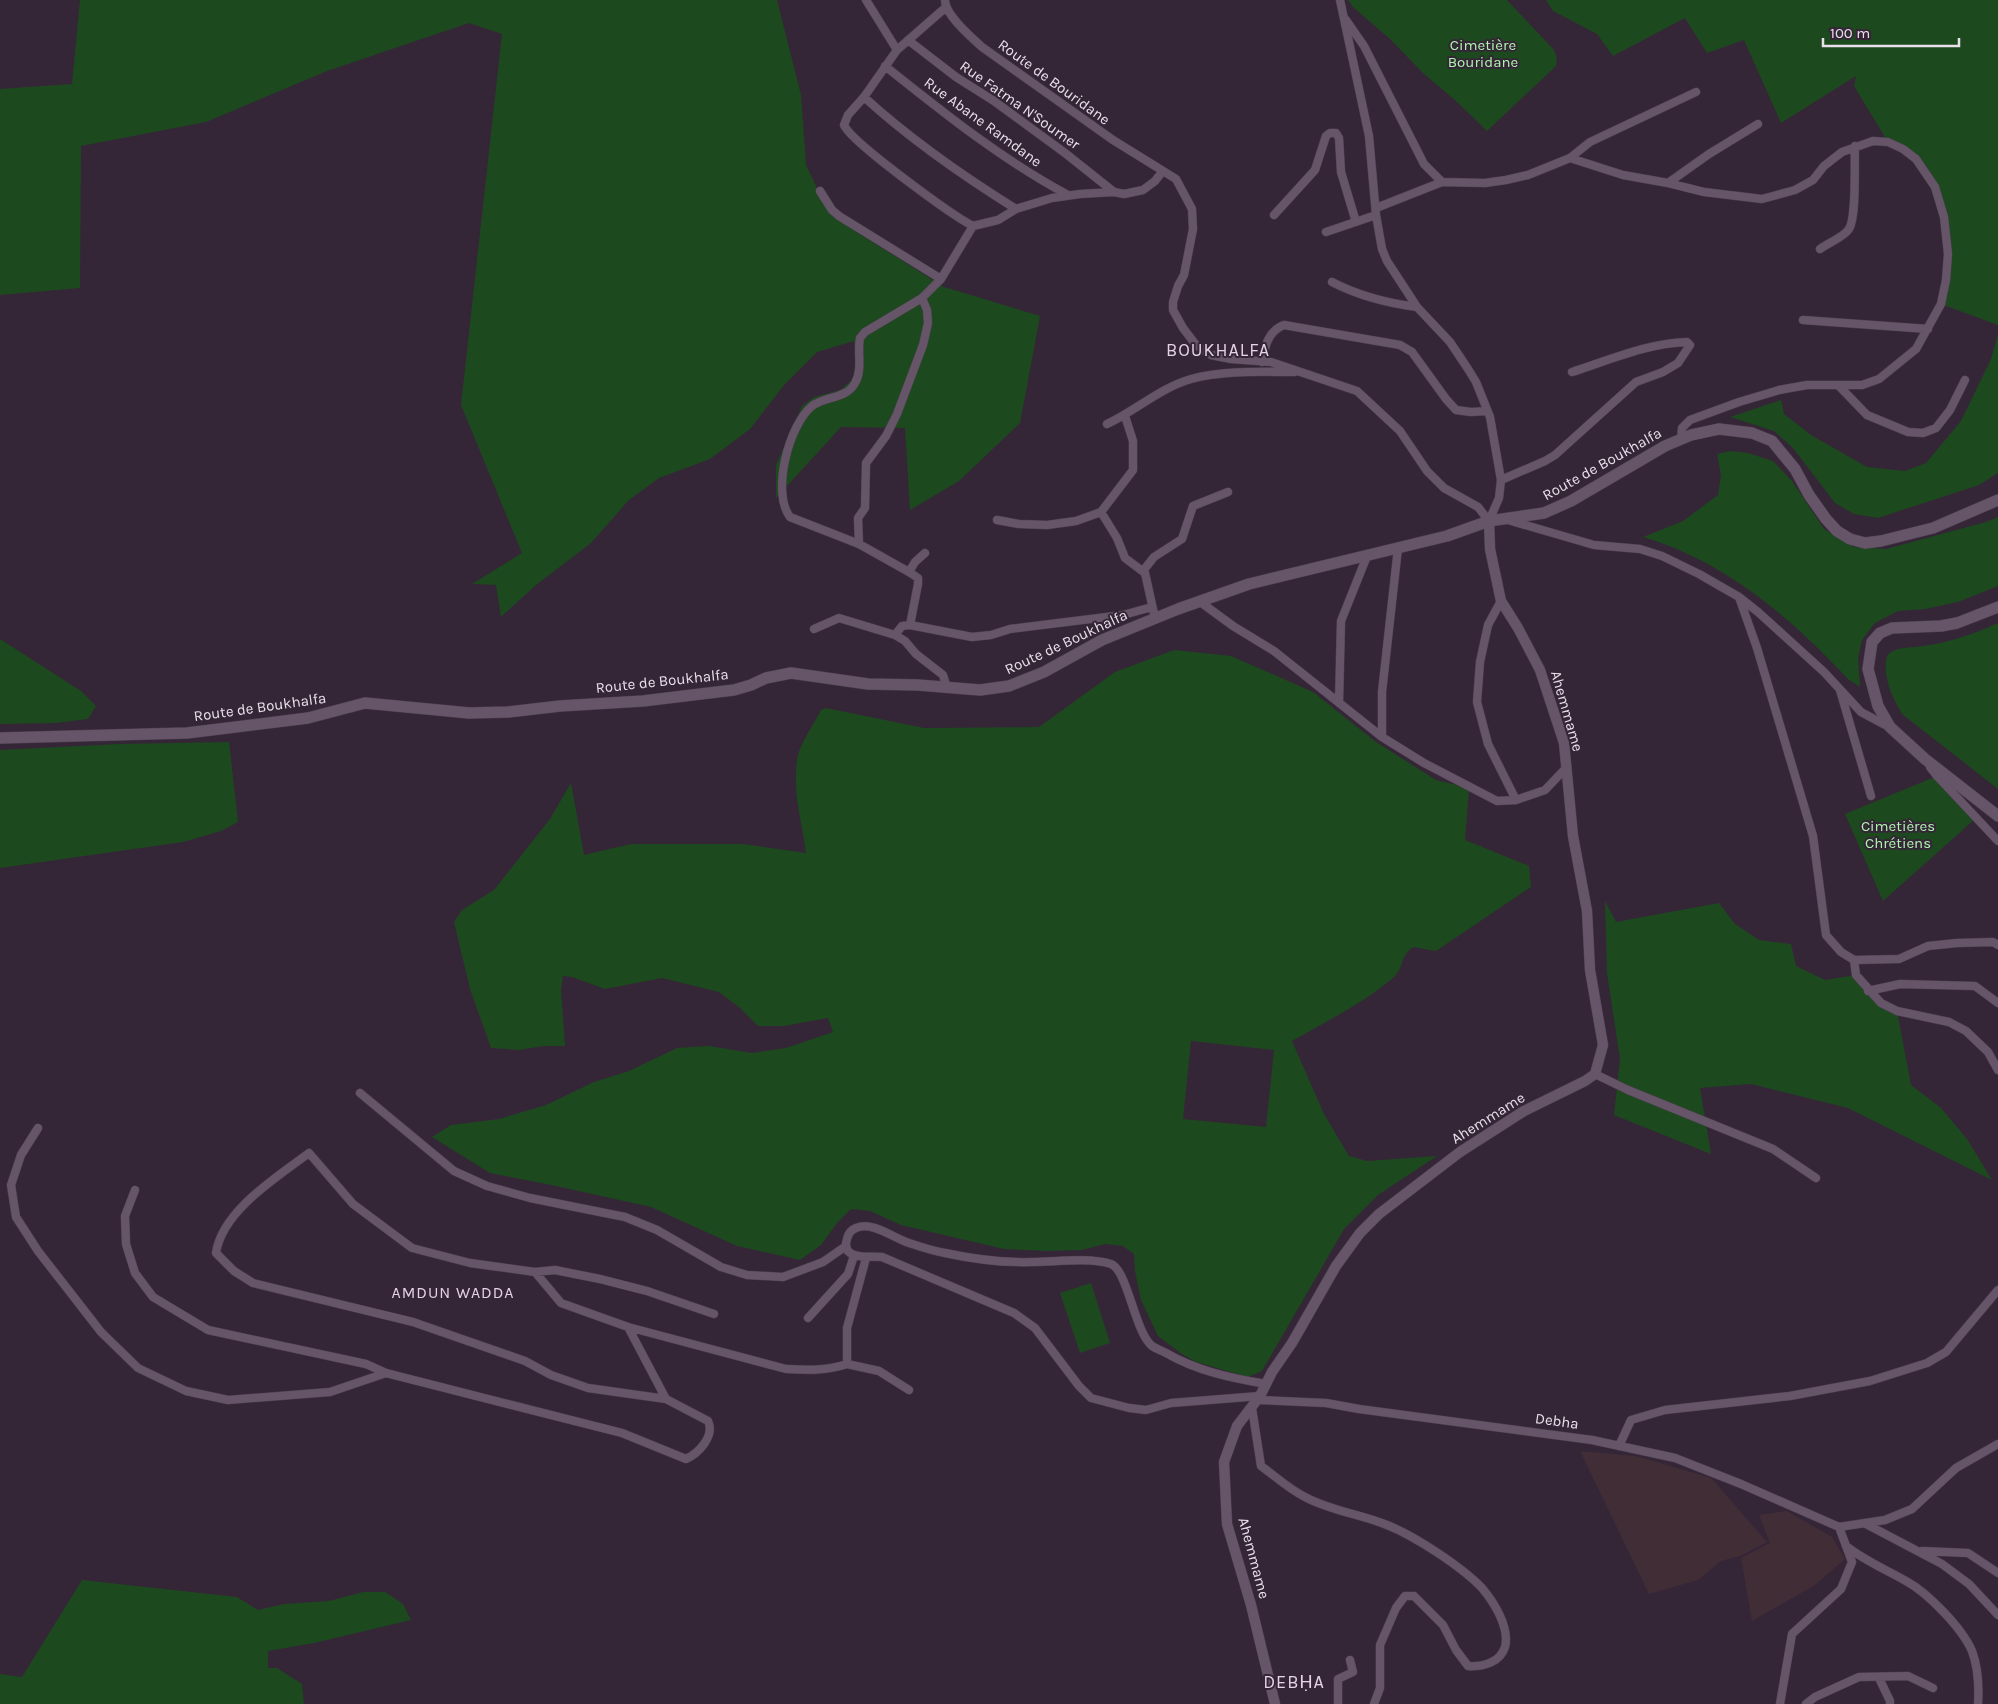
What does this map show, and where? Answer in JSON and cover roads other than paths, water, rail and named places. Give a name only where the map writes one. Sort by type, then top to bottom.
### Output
[{"type":"main road","name":"Route de Boukhalfa","points":[[0,738],[188,733],[308,718],[365,703],[469,714],[643,701],[734,690],[766,678],[792,672],[868,684],[994,689],[1019,683],[1044,672],[1154,612],[1199,601],[1249,584],[1447,536],[1489,522],[1529,517],[1544,513],[1560,507],[1654,451],[1681,439],[1704,432],[1730,429],[1752,433],[1772,441],[1795,469],[1809,495],[1837,531],[1850,539],[1865,543],[1933,528],[1998,500]]},
{"type":"main road","points":[[1998,607],[1957,623],[1940,626],[1892,628],[1880,633],[1872,642],[1869,658],[1870,680],[1878,706],[1890,727],[1925,759],[1998,816]]},
{"type":"street","points":[[866,0],[897,50]]},
{"type":"street","points":[[1340,0],[1369,136],[1378,233],[1387,261],[1416,307],[1450,342],[1476,382],[1487,411],[1502,480],[1496,509],[1489,522],[1478,507],[1438,483],[1427,471],[1400,430],[1357,391],[1270,362],[1262,362],[1269,336],[1276,328],[1284,324],[1400,345],[1412,352],[1456,410],[1471,412],[1487,411]]},
{"type":"street","points":[[945,4],[897,50],[864,97],[848,115],[844,125],[846,131],[910,183],[960,220],[973,226],[998,220],[1016,209],[1068,195],[1114,192],[1124,194],[1143,190],[1155,181],[1162,172]]},
{"type":"street","name":"Route de Bouridane","points":[[945,4],[969,35],[982,48],[1085,121],[1162,172],[1176,179],[1192,209],[1192,229],[1188,260],[1173,302],[1174,310],[1180,323],[1196,345],[1212,355],[1262,362]]},
{"type":"street","points":[[1343,16],[1364,46],[1424,164],[1442,182]]},
{"type":"street","name":"Rue Fatma N'Soumer","points":[[908,40],[956,77],[994,101],[1065,153],[1114,192]]},
{"type":"street","name":"Rue Abane Ramdane","points":[[885,66],[958,124],[1030,175],[1068,195]]},
{"type":"street","points":[[1326,232],[1356,222],[1376,211],[1442,182],[1486,183],[1528,176],[1570,158],[1590,142],[1696,92]]},
{"type":"street","points":[[864,97],[893,124],[1016,209]]},
{"type":"street","points":[[1668,183],[1709,154],[1758,124]]},
{"type":"street","points":[[1274,216],[1315,170],[1326,136],[1330,132],[1336,133],[1339,138],[1341,172],[1356,222]]},
{"type":"street","points":[[1570,158],[1623,174],[1704,192],[1762,199],[1796,190],[1813,180],[1824,166],[1842,152],[1854,146],[1873,141],[1888,142],[1903,149],[1916,159],[1935,186],[1944,217],[1948,254],[1946,280],[1941,304],[1916,349],[1880,379],[1862,385],[1807,385],[1739,402],[1690,420],[1682,428],[1681,439]]},
{"type":"street","points":[[1820,249],[1848,231],[1851,225],[1854,210],[1854,146]]},
{"type":"street","points":[[820,191],[838,216],[941,279]]},
{"type":"street","points":[[910,625],[918,578],[859,544],[790,517],[784,509],[781,484],[785,460],[797,427],[810,408],[818,401],[846,393],[855,384],[859,371],[860,338],[865,332],[922,298],[941,279],[973,226]]},
{"type":"street","points":[[1332,282],[1350,291],[1385,303],[1416,307]]},
{"type":"street","points":[[859,544],[858,518],[865,508],[866,463],[886,436],[897,414],[924,345],[928,323],[927,310],[922,298]]},
{"type":"street","points":[[1803,320],[1928,329]]},
{"type":"street","points":[[1502,480],[1555,455],[1636,382],[1663,372],[1678,363],[1690,345],[1688,342],[1671,342],[1632,352],[1572,372]]},
{"type":"street","points":[[1107,424],[1125,416],[1143,402],[1190,379],[1232,373],[1301,372]]},
{"type":"street","points":[[1839,386],[1867,415],[1908,432],[1923,433],[1936,428],[1950,410],[1965,380]]},
{"type":"street","points":[[996,520],[1019,524],[1046,525],[1076,521],[1101,512],[1133,470],[1133,441],[1125,416]]},
{"type":"street","points":[[1143,571],[1154,556],[1182,539],[1193,506],[1228,492]]},
{"type":"street","points":[[895,635],[902,626],[910,625],[972,637],[990,635],[1010,629],[1154,612],[1145,573],[1125,558],[1117,538],[1101,512]]},
{"type":"street","points":[[1503,519],[1594,545],[1640,549],[1662,556],[1699,574],[1739,597],[1776,627],[1861,712],[1890,727]]},
{"type":"street","name":"Ahemmame","points":[[1275,1704],[1251,1605],[1227,1524],[1224,1462],[1237,1426],[1257,1401],[1336,1266],[1360,1233],[1379,1214],[1460,1152],[1524,1111],[1585,1081],[1595,1074],[1603,1045],[1592,989],[1587,911],[1573,836],[1564,743],[1540,670],[1502,601],[1490,549],[1489,522]]},
{"type":"street","points":[[1382,737],[1382,692],[1398,548]]},
{"type":"street","points":[[909,572],[915,562],[925,553]]},
{"type":"street","points":[[1339,704],[1340,620],[1367,556]]},
{"type":"street","points":[[1739,597],[1760,657],[1813,836],[1826,935],[1841,952],[1854,960],[1898,959],[1928,946],[1993,942],[1998,945]]},
{"type":"street","points":[[1199,601],[1232,626],[1274,651],[1382,737],[1424,763],[1497,801],[1516,800],[1545,790],[1567,767]]},
{"type":"street","points":[[1502,601],[1488,625],[1480,662],[1477,702],[1488,744],[1516,800]]},
{"type":"street","points":[[814,628],[839,618],[895,635],[943,675],[947,688]]},
{"type":"street","points":[[1839,688],[1870,796]]},
{"type":"street","points":[[1925,759],[1936,776],[1998,841]]},
{"type":"street","points":[[1854,960],[1856,976],[1881,1003],[1896,1011],[1949,1022],[1966,1031],[1988,1052],[1998,1070]]},
{"type":"street","points":[[1868,991],[1900,984],[1975,986],[1998,1003]]},
{"type":"street","points":[[1595,1074],[1628,1090],[1773,1149],[1816,1178]]},
{"type":"street","points":[[360,1092],[454,1171],[487,1186],[530,1198],[625,1217],[657,1230],[721,1267],[747,1275],[783,1277],[823,1262],[846,1246]]},
{"type":"street","points":[[38,1128],[21,1155],[11,1185],[16,1217],[38,1251],[101,1332],[138,1368],[186,1391],[228,1400],[330,1392],[386,1373]]},
{"type":"street","points":[[135,1190],[124,1216],[126,1244],[135,1272],[153,1297],[208,1330],[366,1364],[386,1373],[622,1433],[686,1459],[696,1455],[710,1435],[710,1426],[708,1421],[666,1400],[588,1388],[551,1375],[525,1361],[413,1322],[253,1283],[234,1271],[216,1253],[225,1227],[242,1207],[309,1153],[353,1204],[412,1248],[470,1264],[535,1272],[555,1270],[647,1291],[714,1314]]},
{"type":"street","points":[[808,1318],[848,1274],[854,1256],[846,1246],[849,1233],[855,1228],[864,1226],[874,1227],[908,1243],[945,1253],[987,1260],[1029,1262],[1097,1261],[1113,1265],[1124,1278],[1140,1330],[1150,1345],[1200,1369],[1225,1377],[1266,1384]]},
{"type":"street","name":"Debha","points":[[854,1256],[866,1258],[873,1256],[882,1257],[1014,1314],[1035,1328],[1079,1386],[1091,1398],[1129,1408],[1146,1410],[1171,1403],[1326,1402],[1358,1409],[1592,1440],[1674,1458],[1741,1484],[1839,1528]]},
{"type":"street","points":[[847,1364],[848,1328],[866,1258]]},
{"type":"street","points":[[535,1272],[561,1303],[628,1327],[786,1369],[834,1369],[847,1364],[879,1371],[908,1390]]},
{"type":"street","points":[[1619,1446],[1632,1420],[1665,1410],[1790,1396],[1870,1381],[1927,1363],[1946,1352],[1998,1290]]},
{"type":"street","points":[[628,1327],[666,1400]]},
{"type":"street","points":[[1257,1401],[1261,1466],[1305,1497],[1347,1513],[1369,1518],[1390,1526],[1424,1545],[1482,1588],[1496,1608],[1505,1631],[1505,1647],[1495,1661],[1480,1667],[1468,1666],[1456,1650],[1443,1625],[1414,1596],[1405,1596],[1396,1608],[1380,1645],[1380,1688],[1374,1704]]},
{"type":"street","points":[[1780,1704],[1792,1634],[1841,1590],[1852,1562],[1839,1528],[1885,1520],[1912,1508],[1956,1468],[1998,1444]]},
{"type":"street","points":[[1866,1524],[1942,1564],[1968,1584],[1998,1615]]},
{"type":"street","points":[[1846,1546],[1868,1562],[1908,1582],[1944,1611],[1972,1650],[1979,1685],[1978,1704]]},
{"type":"street","points":[[1917,1551],[1968,1553],[1998,1573]]},
{"type":"street","points":[[1338,1704],[1338,1679],[1353,1672],[1350,1660]]},
{"type":"street","points":[[1806,1704],[1815,1697],[1859,1677],[1908,1676],[1933,1688]]},
{"type":"street","points":[[1880,1678],[1890,1704]]},
{"type":"district","name":"BOUKHALFA","points":[[1218,350]]},
{"type":"district","name":"AMDUN WADDA","points":[[453,1292]]},
{"type":"district","name":"DEBḤA","points":[[1294,1682]]},
{"type":"park label","name":"Cimetière Bouridane","points":[[1483,54]]},
{"type":"park label","name":"Cimetières Chrétiens","points":[[1898,834]]}]
